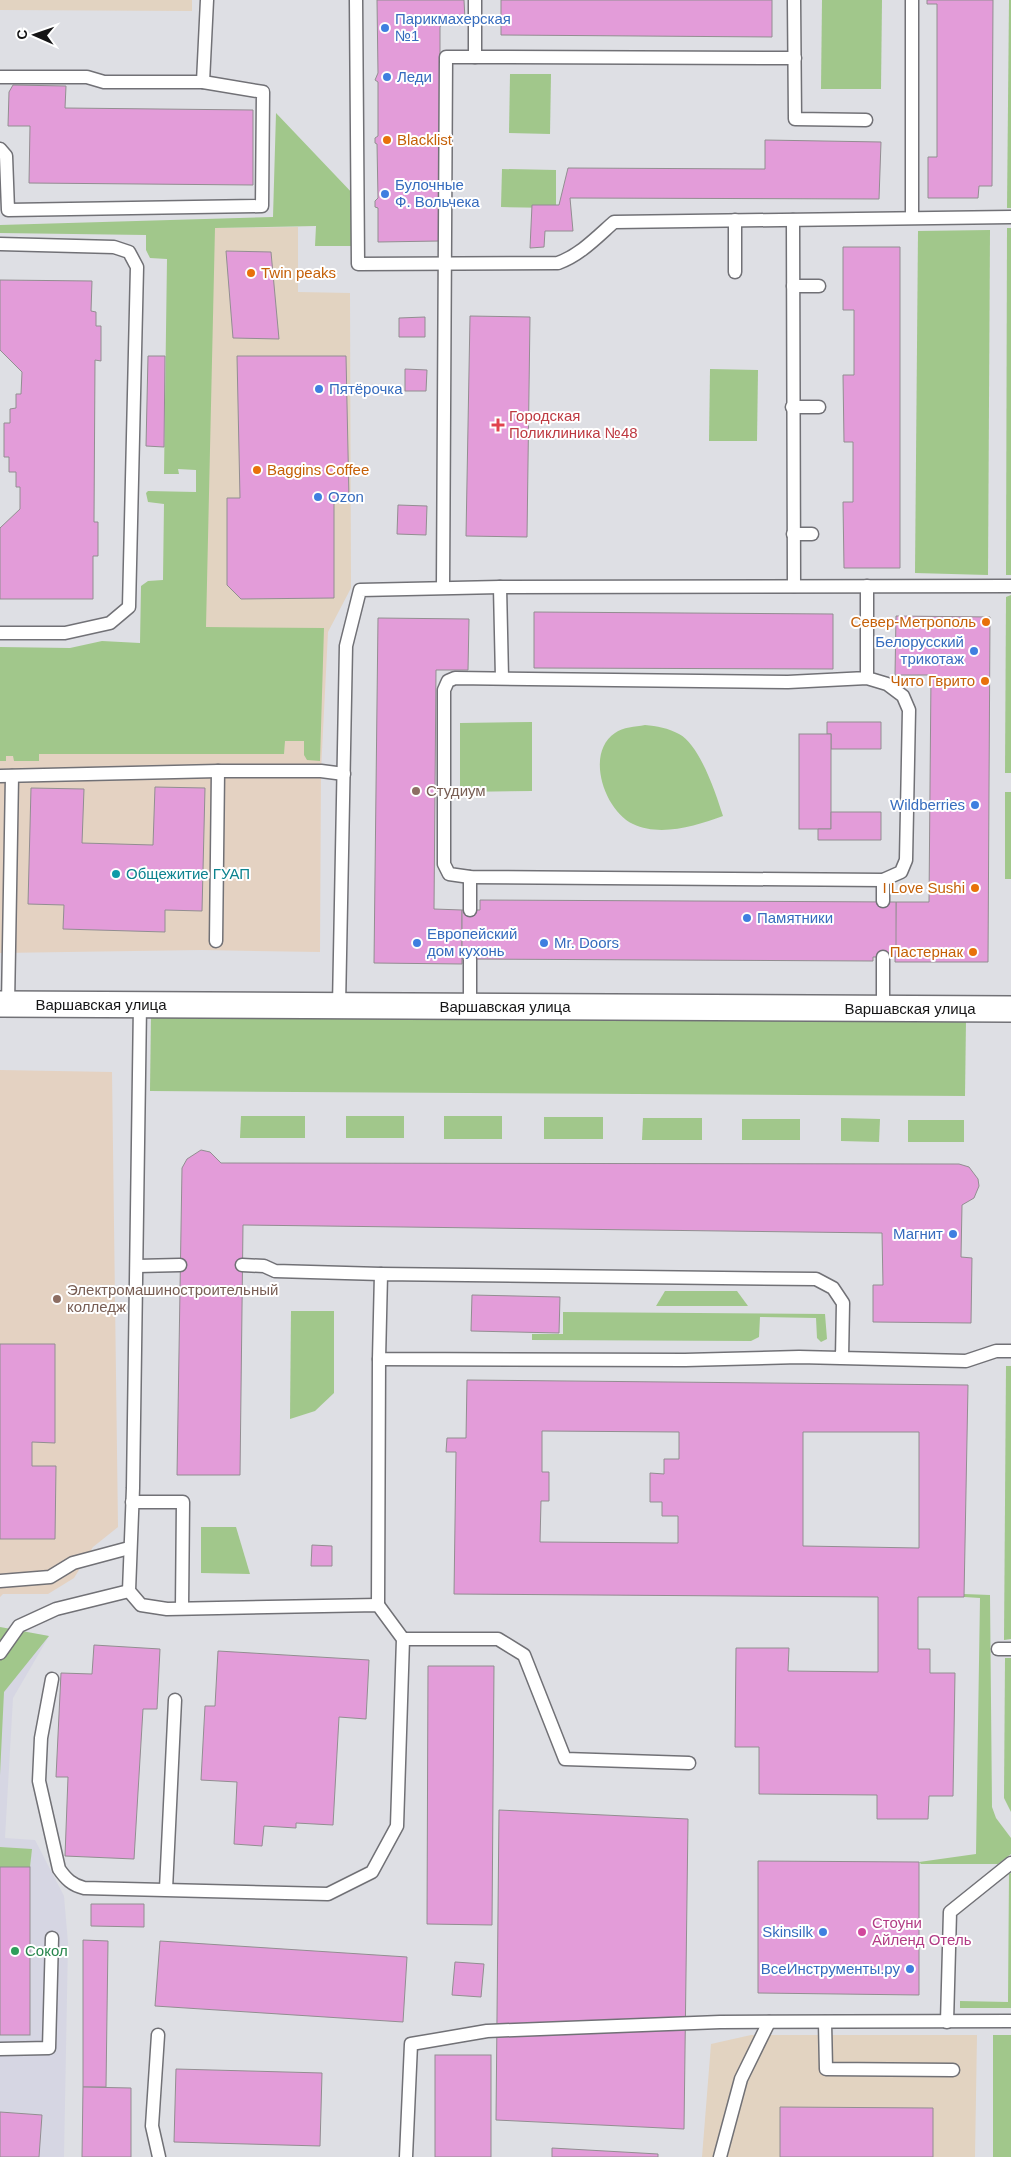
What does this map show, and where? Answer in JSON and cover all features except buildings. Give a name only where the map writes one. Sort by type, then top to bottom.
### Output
[{"type":"street","name":"Варшавская улица","points":[[4,1004],[1011,1009]]},
{"type":"lane","points":[[202,82],[207,0]]},
{"type":"lane","points":[[356,0],[358,264],[558,264],[582,251],[614,222],[1011,217]]},
{"type":"lane","points":[[475,0],[475,57]]},
{"type":"lane","points":[[794,0],[795,119],[866,120]]},
{"type":"lane","points":[[912,0],[912,217]]},
{"type":"lane","points":[[443,587],[446,57],[794,58]]},
{"type":"lane","points":[[0,77],[87,77],[104,82],[202,82],[263,92],[262,206],[8,210],[6,156],[0,149]]},
{"type":"lane","points":[[735,220],[736,272]]},
{"type":"lane","points":[[793,220],[792,407],[794,586]]},
{"type":"lane","points":[[0,244],[114,247],[129,252],[137,266],[129,606],[110,623],[65,633],[0,633]]},
{"type":"lane","points":[[793,286],[819,286]]},
{"type":"lane","points":[[792,407],[819,407]]},
{"type":"lane","points":[[793,534],[812,534]]},
{"type":"lane","points":[[866,586],[867,678]]},
{"type":"lane","points":[[339,1006],[346,646],[360,590],[443,587],[1011,586]]},
{"type":"lane","points":[[500,587],[502,678]]},
{"type":"lane","points":[[455,678],[502,678],[788,682],[867,678],[887,684],[903,696],[908,710],[906,860],[901,872],[883,880],[470,877],[449,874],[444,864],[444,690],[448,681],[455,678]]},
{"type":"lane","points":[[4,1004],[6,776],[218,771],[321,771],[344,774]]},
{"type":"lane","points":[[216,941],[218,771]]},
{"type":"lane","points":[[470,877],[470,910]]},
{"type":"lane","points":[[883,880],[883,902]]},
{"type":"lane","points":[[883,957],[883,1009]]},
{"type":"lane","points":[[470,959],[470,1006]]},
{"type":"lane","points":[[140,1005],[137,1266],[129,1591],[141,1605],[167,1609],[378,1604]]},
{"type":"lane","points":[[137,1266],[180,1265]]},
{"type":"lane","points":[[242,1265],[264,1266],[275,1271],[381,1274],[816,1279],[833,1288],[843,1303],[842,1358]]},
{"type":"lane","points":[[52,1680],[41,1738],[39,1781],[59,1869],[66,1879],[75,1886],[84,1888],[328,1894],[372,1872],[397,1826],[403,1639],[378,1604],[381,1274]]},
{"type":"lane","points":[[379,1359],[842,1358],[966,1361],[996,1351],[1011,1351]]},
{"type":"lane","points":[[132,1502],[183,1502],[182,1608]]},
{"type":"lane","points":[[0,1581],[50,1577],[73,1563],[130,1548]]},
{"type":"lane","points":[[0,1653],[19,1626],[56,1609],[129,1591]]},
{"type":"lane","points":[[403,1639],[498,1639],[524,1655],[565,1759],[689,1763]]},
{"type":"lane","points":[[998,1649],[1011,1649]]},
{"type":"lane","points":[[166,1889],[175,1700]]},
{"type":"lane","points":[[948,2022],[950,1912],[1011,1863]]},
{"type":"lane","points":[[0,2049],[49,2048],[52,1938]]},
{"type":"lane","points":[[406,2157],[411,2044],[487,2031],[769,2022],[1011,2021]]},
{"type":"lane","points":[[720,2157],[741,2079],[769,2022]]},
{"type":"lane","points":[[825,2022],[826,2069],[953,2070]]},
{"type":"lane","points":[[158,2035],[152,2126],[159,2157]]},
{"type":"shaded area","points":[[0,0],[192,0],[192,11],[0,10]]},
{"type":"shaded area","points":[[298,227],[298,292],[350,293],[351,588],[328,632],[202,634],[213,228]]},
{"type":"shaded area","points":[[328,632],[321,771],[320,952],[202,950],[0,953],[0,667],[202,634]]},
{"type":"shaded area","name":"Электромашиностроительный колледж","points":[[0,1070],[112,1072],[118,1527],[93,1547],[74,1578],[48,1594],[3,1594],[0,1597]]},
{"type":"shaded area","points":[[0,1627],[49,1636],[13,1698],[5,1838],[35,1840],[64,1896],[68,1943],[64,2157],[0,2157]]},
{"type":"shaded area","points":[[751,2035],[977,2035],[975,2157],[702,2157],[711,2044]]},
{"type":"green space","points":[[822,0],[882,0],[881,89],[821,89]]},
{"type":"green space","points":[[1009,0],[1011,0],[1011,208],[1007,208]]},
{"type":"green space","points":[[510,74],[551,74],[550,134],[509,133]]},
{"type":"green space","points":[[276,113],[355,196],[355,246],[315,246],[316,226],[215,228],[206,627],[324,628],[320,761],[307,760],[304,755],[304,741],[285,741],[284,754],[39,754],[39,761],[14,761],[13,756],[6,756],[6,761],[0,761],[0,647],[70,648],[102,641],[140,643],[141,586],[148,581],[163,580],[164,504],[148,502],[146,493],[148,491],[196,492],[196,470],[178,469],[179,474],[164,474],[167,259],[150,258],[146,250],[146,235],[0,233],[0,225],[273,217]]},
{"type":"green space","points":[[502,169],[556,170],[556,208],[501,207]]},
{"type":"green space","points":[[1007,228],[1011,228],[1011,575],[1006,575]]},
{"type":"green space","points":[[990,230],[988,575],[915,573],[918,231]]},
{"type":"green space","points":[[710,369],[758,370],[757,441],[709,441]]},
{"type":"green space","points":[[1011,595],[1011,773],[1005,773],[1006,597]]},
{"type":"green space","points":[[532,722],[532,791],[460,792],[460,723]]},
{"type":"green space","points":[[645,725],[671,730],[687,740],[694,748],[706,771],[723,816],[678,829],[655,830],[633,824],[614,807],[602,781],[601,754],[606,742],[618,731]]},
{"type":"green space","points":[[1005,792],[1011,792],[1011,879],[1005,879]]},
{"type":"green space","points":[[151,1014],[966,1020],[965,1096],[150,1091]]},
{"type":"green space","points":[[241,1116],[305,1116],[305,1138],[240,1138]]},
{"type":"green space","points":[[346,1116],[404,1116],[404,1138],[346,1138]]},
{"type":"green space","points":[[444,1116],[502,1116],[502,1139],[444,1139]]},
{"type":"green space","points":[[544,1117],[603,1117],[603,1139],[544,1139]]},
{"type":"green space","points":[[643,1118],[702,1118],[702,1140],[642,1140]]},
{"type":"green space","points":[[841,1118],[880,1119],[879,1142],[841,1141]]},
{"type":"green space","points":[[742,1119],[800,1119],[800,1140],[742,1140]]},
{"type":"green space","points":[[908,1120],[964,1120],[964,1142],[908,1142]]},
{"type":"green space","points":[[665,1291],[737,1291],[748,1306],[656,1306]]},
{"type":"green space","points":[[291,1311],[334,1311],[334,1393],[315,1411],[290,1419]]},
{"type":"green space","points":[[563,1312],[825,1314],[827,1339],[821,1342],[817,1338],[816,1318],[760,1317],[759,1337],[751,1341],[532,1340],[532,1334],[563,1334]]},
{"type":"green space","points":[[1006,1366],[1011,1366],[1011,1639],[1004,1640]]},
{"type":"green space","points":[[201,1527],[236,1527],[250,1574],[201,1573]]},
{"type":"green space","points":[[964,1594],[990,1595],[992,1807],[996,1818],[1011,1838],[1011,1854],[998,1864],[921,1864],[919,1862],[976,1854],[980,1598],[964,1597]]},
{"type":"green space","points":[[0,1627],[49,1636],[4,1692],[0,1775]]},
{"type":"green space","points":[[1005,1658],[1011,1658],[1011,1812],[1004,1798]]},
{"type":"green space","points":[[0,1847],[32,1849],[30,1867],[0,1867]]},
{"type":"green space","points":[[1011,1873],[1011,2008],[960,2008],[960,2001],[1008,2002],[1009,1874]]},
{"type":"green space","points":[[993,2035],[1011,2035],[1011,2157],[993,2157]]},
{"type":"place","name":"Парикмахерская №1","points":[[385,28]]},
{"type":"place","name":"Леди","points":[[387,77]]},
{"type":"place","name":"Blacklist","points":[[387,140]]},
{"type":"place","name":"Булочные Ф. Вольчека","points":[[385,194]]},
{"type":"place","name":"Twin peaks","points":[[251,273]]},
{"type":"place","name":"Пятёрочка","points":[[319,389]]},
{"type":"place","name":"Городская Поликлиника №48","points":[[498,425]]},
{"type":"place","name":"Baggins Coffee","points":[[257,470]]},
{"type":"place","name":"Ozon","points":[[318,497]]},
{"type":"place","name":"Север-Метрополь","points":[[986,622]]},
{"type":"place","name":"Белорусский трикотаж","points":[[974,651]]},
{"type":"place","name":"Чито Гврито","points":[[985,681]]},
{"type":"place","name":"Студиум","points":[[416,791]]},
{"type":"place","name":"Wildberries","points":[[975,805]]},
{"type":"place","name":"Общежитие ГУАП","points":[[116,874]]},
{"type":"place","name":"I Love Sushi","points":[[975,888]]},
{"type":"place","name":"Памятники","points":[[747,918]]},
{"type":"place","name":"Европейский дом кухонь","points":[[417,943]]},
{"type":"place","name":"Mr. Doors","points":[[544,943]]},
{"type":"place","name":"Пастернак","points":[[973,952]]},
{"type":"place","name":"Магнит","points":[[953,1234]]},
{"type":"place","name":"Электромашиностроительный колледж","points":[[57,1299]]},
{"type":"place","name":"Skinsilk","points":[[823,1932]]},
{"type":"place","name":"Стоуни Айленд Отель","points":[[862,1932]]},
{"type":"place","name":"Сокол","points":[[15,1951]]},
{"type":"place","name":"ВсеИнструменты.ру","points":[[910,1969]]}]
